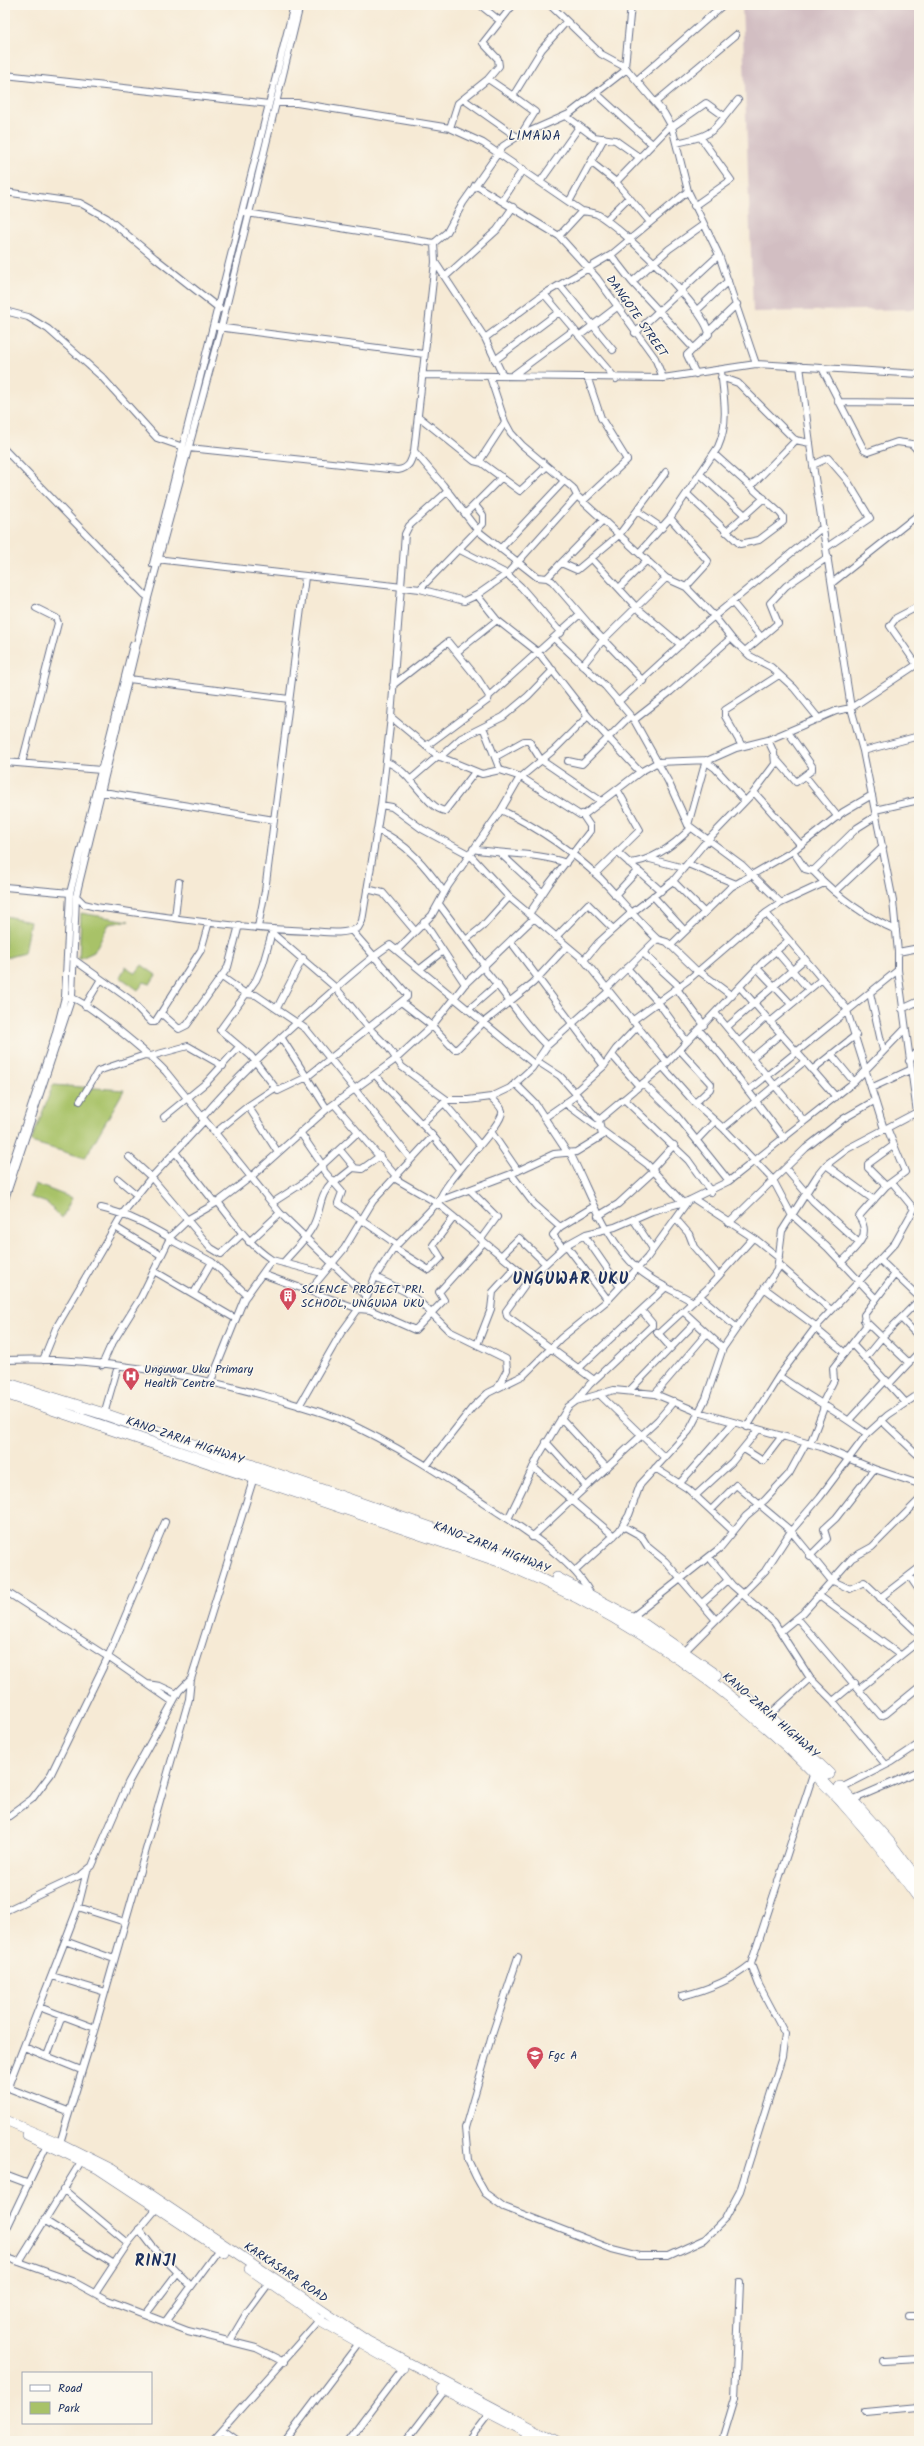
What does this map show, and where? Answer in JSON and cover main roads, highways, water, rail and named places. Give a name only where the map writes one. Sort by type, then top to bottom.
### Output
[{"type":"highway","name":"KANO-ZARIA HIGHWAY","points":[[5,1383],[104,1414],[490,1548],[591,1595],[631,1618],[684,1652],[768,1716],[806,1750],[852,1800],[919,1882]]},
{"type":"highway","name":"KANO-ZARIA HIGHWAY","points":[[5,1393],[502,1562],[582,1599],[637,1630],[714,1682],[744,1706],[815,1771],[868,1830],[919,1898]]},
{"type":"main road","name":"KARKASARA ROAD","points":[[5,2120],[36,2136],[47,2144],[82,2160],[269,2283],[322,2316],[543,2441]]},
{"type":"main road","name":"KARKASARA ROAD","points":[[5,2126],[60,2143],[112,2169],[359,2343],[445,2390],[557,2441]]},
{"type":"place","name":"SCIENCE PROJECT PRI. SCHOOL, UNGUWA UKU","points":[[288,1311]]},
{"type":"place","name":"Unguwar Uku Primary Health Centre","points":[[131,1391]]},
{"type":"place","name":"Fgc A","points":[[535,2070]]},
{"type":"district","name":"LIMAWA","points":[[535,135]]},
{"type":"district","name":"UNGUWAR UKU","points":[[571,1278]]},
{"type":"district","name":"RINJI","points":[[156,2260]]}]
